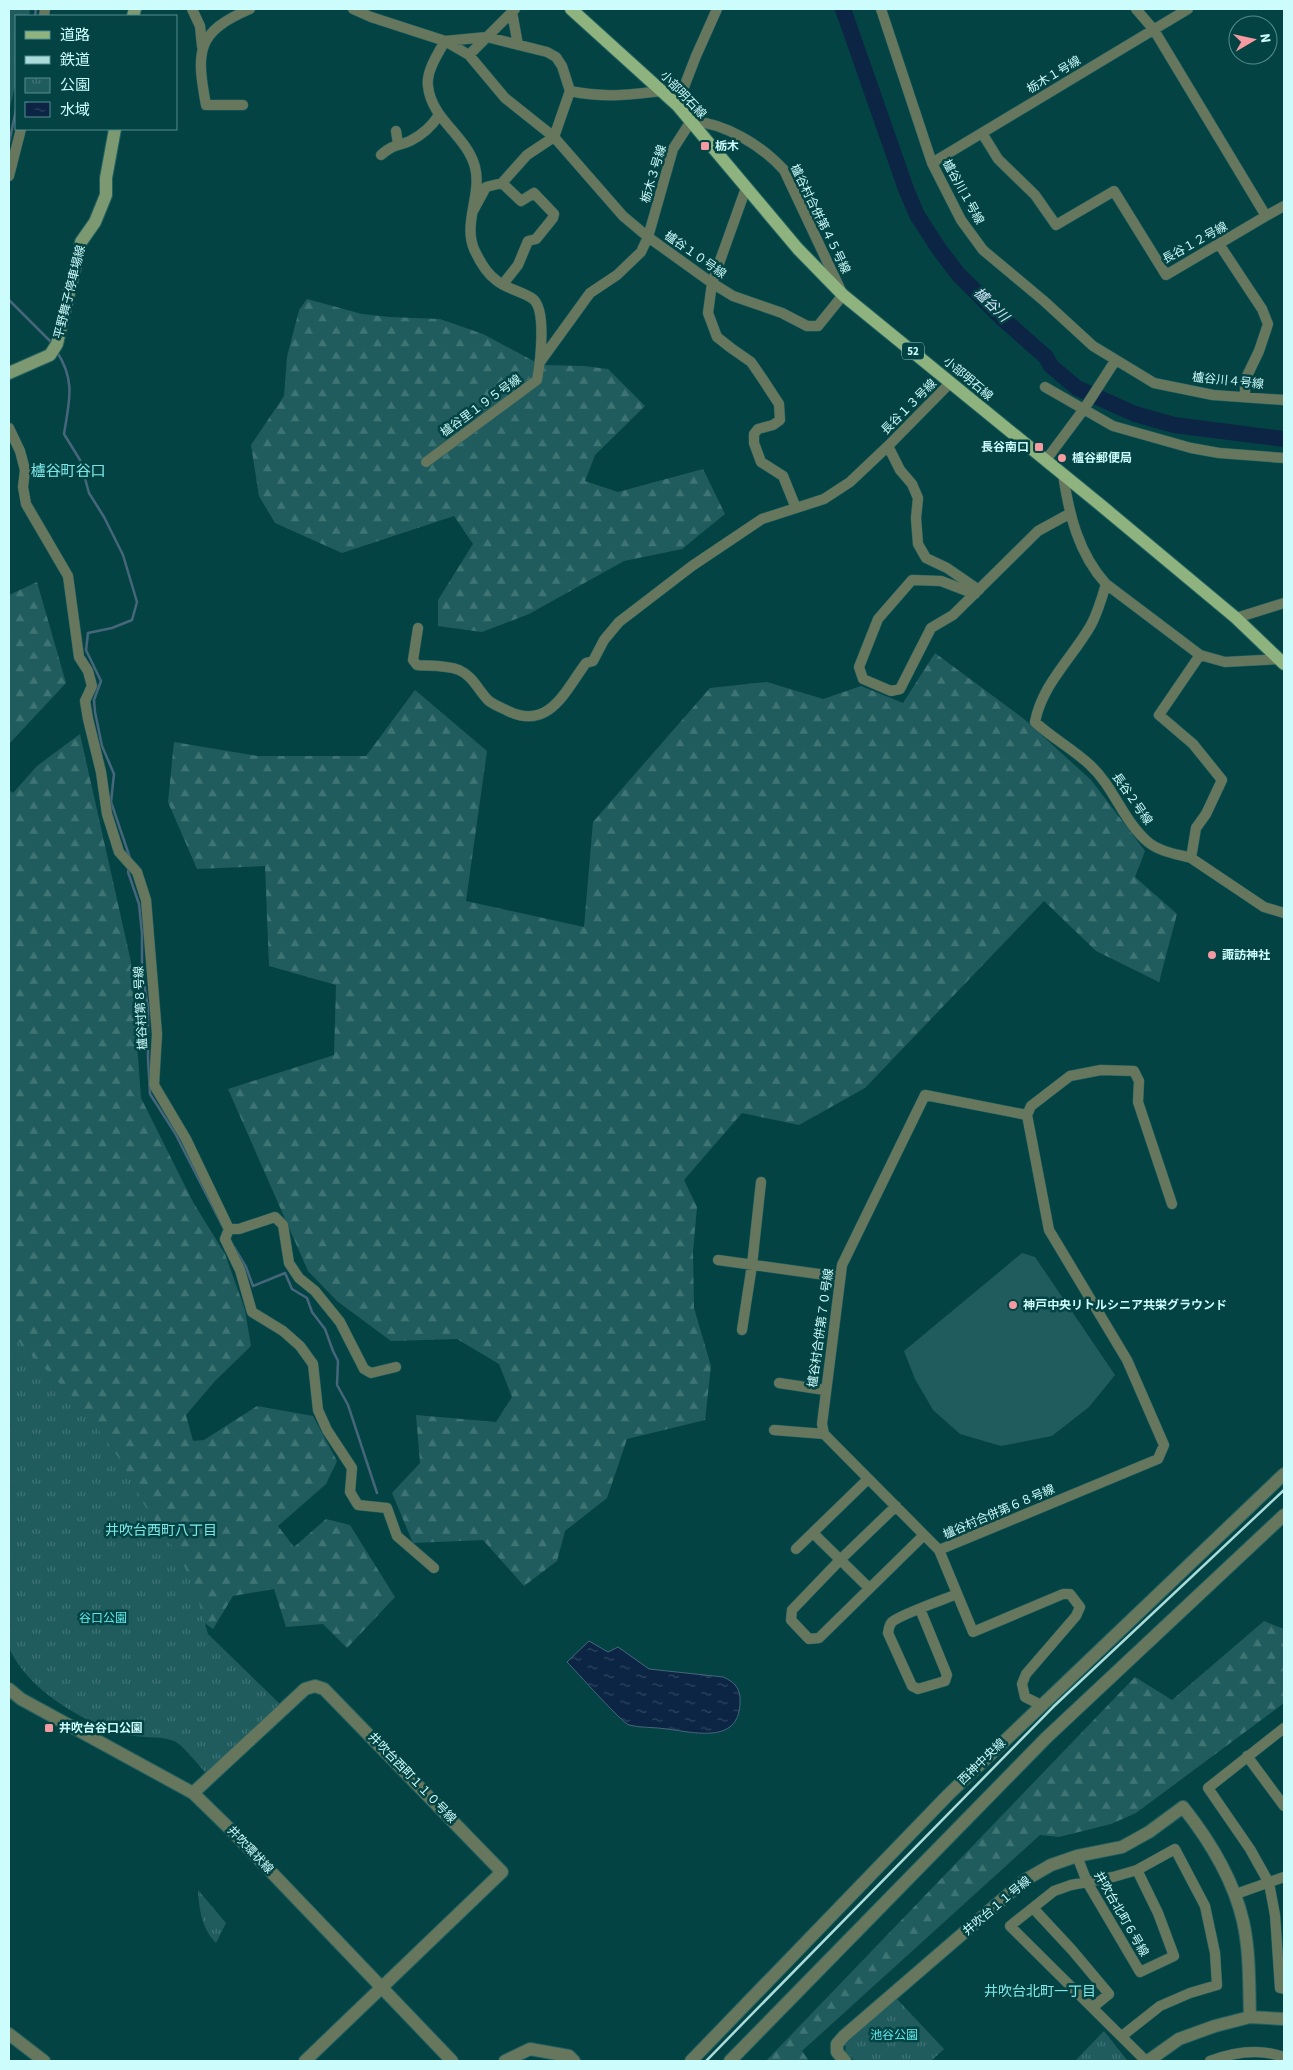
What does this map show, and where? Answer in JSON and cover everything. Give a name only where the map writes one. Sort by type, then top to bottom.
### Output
[{"type":"main road","name":"小部明石線","points":[[571,9],[677,105],[798,249],[843,294],[1236,618],[1281,662]]},
{"type":"main road","name":"平野舞子停車場線","points":[[9,373],[50,355],[56,347],[81,242],[94,222],[106,195],[106,178],[114,130]]},
{"type":"street","points":[[192,9],[200,26],[202,40],[201,81],[206,105],[243,106]]},
{"type":"street","points":[[202,52],[206,39],[218,26],[250,9]]},
{"type":"street","name":"櫨谷１０号線","points":[[353,9],[445,41],[470,55],[505,98],[554,137],[623,216],[648,238],[733,296],[782,313],[808,326],[818,326],[843,294]]},
{"type":"street","points":[[677,105],[717,9]]},
{"type":"street","name":"櫨谷川１号線","points":[[881,9],[932,163],[961,220],[982,250],[1044,301],[1093,346],[1115,361]]},
{"type":"street","points":[[1136,9],[1154,30],[1266,216]]},
{"type":"street","name":"栃木１号線","points":[[932,163],[1188,9]]},
{"type":"street","points":[[470,55],[513,10]]},
{"type":"street","points":[[513,10],[518,45]]},
{"type":"street","name":"櫨谷１０号線","points":[[445,41],[487,37],[547,52],[556,57],[562,66],[570,91]]},
{"type":"street","points":[[445,41],[432,67],[428,86],[432,102],[439,114],[448,122],[471,154],[476,169],[476,191],[470,232],[474,247],[482,264],[495,280],[534,300],[540,313],[540,362]]},
{"type":"street","points":[[473,210],[486,187],[502,183],[527,155],[554,137],[570,91],[594,96],[662,91]]},
{"type":"street","points":[[382,155],[392,146],[409,142],[433,125],[439,114]]},
{"type":"street","name":"栃木３号線","points":[[540,362],[590,293],[623,269],[641,252],[648,238],[673,149],[691,121]]},
{"type":"street","name":"櫨谷村合併第４５号線","points":[[691,121],[704,122],[738,135],[776,162],[784,170],[843,294]]},
{"type":"street","points":[[9,176],[21,130]]},
{"type":"street","points":[[396,131],[398,144]]},
{"type":"street","name":"長谷１２号線","points":[[982,133],[998,159],[1035,195],[1056,225],[1114,191],[1166,275],[1284,206]]},
{"type":"street","points":[[502,183],[522,201],[534,193],[554,214],[553,218],[536,238],[528,241],[518,265],[503,284]]},
{"type":"street","points":[[746,188],[712,283],[708,313],[717,336],[751,362],[779,404],[780,420],[773,425],[758,429],[754,434],[754,442],[761,462],[783,476],[796,508]]},
{"type":"street","points":[[1218,244],[1262,310],[1268,324],[1259,351],[1245,380],[1245,396]]},
{"type":"street","points":[[1046,460],[1084,409],[1115,361]]},
{"type":"street","name":"櫨谷川４号線","points":[[1115,361],[1154,383],[1213,395],[1282,398]]},
{"type":"street","name":"櫨谷里１９５号線","points":[[426,462],[537,380],[540,362]]},
{"type":"street","name":"長谷１３号線","points":[[951,382],[888,446],[900,470],[912,484],[918,498],[916,518],[918,544],[926,558],[953,572],[977,592]]},
{"type":"street","points":[[1045,387],[1113,426],[1191,448],[1219,453],[1284,458]]},
{"type":"street","name":"櫨谷村第８号線","points":[[9,428],[20,452],[25,470],[23,487],[26,504],[68,576],[79,657],[88,671],[92,686],[85,700],[101,772],[107,814],[119,852],[136,872],[146,900],[157,1034],[154,1085],[186,1139],[228,1233],[225,1239],[240,1270],[252,1312],[283,1331],[300,1346],[313,1364],[318,1410],[327,1430],[352,1468],[350,1492],[358,1505],[387,1508],[397,1536],[434,1568]]},
{"type":"street","points":[[418,628],[413,660],[417,664],[458,670],[473,680],[481,693],[490,702],[518,716],[536,717],[554,706],[586,662],[593,661],[604,640],[619,622],[692,566],[762,519],[824,499],[850,482],[888,446]]},
{"type":"street","points":[[1063,474],[1069,514],[1084,552],[1096,574],[1106,584],[1200,655],[1225,662],[1281,662]]},
{"type":"street","points":[[977,592],[941,581],[912,580],[878,620],[858,667],[863,679],[891,691],[900,689],[931,628],[953,615],[977,592],[1038,531],[1069,514]]},
{"type":"street","name":"長谷２号線","points":[[1106,584],[1100,606],[1091,625],[1059,671],[1042,700],[1038,707],[1035,722],[1099,775],[1133,826],[1149,843],[1165,851],[1192,858]]},
{"type":"street","points":[[1236,618],[1284,603]]},
{"type":"street","points":[[1200,655],[1159,715],[1192,744],[1222,780],[1206,814],[1196,828],[1192,858],[1264,908],[1284,913]]},
{"type":"street","points":[[1027,1115],[1032,1106],[1070,1076],[1101,1070],[1134,1071],[1139,1081],[1138,1102],[1172,1204]]},
{"type":"street","name":"櫨谷村合併第７０号線","points":[[824,1434],[822,1424],[825,1390],[842,1265],[925,1095],[1027,1115]]},
{"type":"street","name":"櫨谷村合併第６８号線","points":[[1027,1115],[1049,1230],[1127,1360],[1164,1446],[1158,1459],[939,1550],[973,1632],[1063,1594],[1070,1594],[1076,1600],[1080,1607],[1076,1616],[1026,1674],[1022,1684],[1026,1697],[1041,1705]]},
{"type":"street","points":[[742,1330],[752,1265],[761,1182]]},
{"type":"street","points":[[228,1233],[275,1217],[284,1225],[289,1263],[340,1322],[364,1369],[371,1373],[396,1367]]},
{"type":"street","points":[[718,1260],[840,1277]]},
{"type":"street","points":[[779,1383],[825,1390]]},
{"type":"street","points":[[774,1430],[824,1434],[939,1550]]},
{"type":"street","name":"西神中央線","points":[[691,2061],[948,1795],[1284,1474]]},
{"type":"street","points":[[796,1549],[868,1478]]},
{"type":"street","points":[[896,1506],[792,1610],[791,1620],[809,1639],[819,1638],[924,1535]]},
{"type":"street","points":[[732,2059],[1046,1738],[1284,1515]]},
{"type":"street","points":[[813,1534],[841,1559],[868,1588]]},
{"type":"street","points":[[920,1609],[947,1675],[945,1681],[918,1689],[912,1686],[888,1633],[889,1626],[893,1620],[920,1609],[957,1594]]},
{"type":"street","name":"井吹台西町１１０号線","points":[[193,1793],[305,1689],[315,1686],[324,1689],[502,1872],[382,1989]]},
{"type":"street","name":"井吹環状線","points":[[9,1689],[21,1699],[193,1793],[231,1830],[452,2061]]},
{"type":"street","points":[[1284,1728],[1208,1788],[1240,1834],[1269,1883],[1275,1915],[1280,1988],[1284,1989]]},
{"type":"street","points":[[1247,1756],[1284,1806]]},
{"type":"street","name":"井吹台１１号線","points":[[845,2061],[837,2052],[837,2044],[882,2002],[947,1949],[1025,1880],[1051,1865],[1077,1856],[1122,1847],[1149,1832],[1183,1807],[1220,1861],[1236,1894],[1244,1923],[1248,1958],[1250,2017]]},
{"type":"street","points":[[1122,2036],[1160,2006],[1190,1992],[1217,1985],[1215,1953],[1206,1906],[1175,1849],[1138,1870],[1071,1884],[1054,1891],[1010,1926],[1147,2061],[1179,2039],[1215,2026],[1250,2017],[1284,2019]]},
{"type":"street","name":"井吹台北町６号線","points":[[1077,1856],[1087,1882],[1140,1972],[1174,1956],[1158,1913],[1138,1870]]},
{"type":"street","points":[[1236,1894],[1284,1877]]},
{"type":"street","points":[[1033,1908],[1109,1994],[1093,2007]]},
{"type":"street","points":[[304,2061],[382,1989]]},
{"type":"street","points":[[687,2061],[720,2032]]},
{"type":"street","points":[[9,2034],[44,2061]]},
{"type":"street","points":[[505,2061],[530,2049],[550,2051],[569,2056],[574,2061]]},
{"type":"street","points":[[550,2051],[561,2061]]},
{"type":"street","points":[[1210,2061],[1226,2055],[1247,2052],[1266,2052],[1284,2056]]},
{"type":"green space","points":[[9,9],[30,9],[29,15],[15,15],[15,86],[9,111]]},
{"type":"green space","points":[[307,299],[362,314],[440,319],[483,334],[541,365],[584,366],[608,369],[645,406],[595,455],[585,481],[618,492],[703,469],[725,514],[682,549],[624,561],[529,614],[482,632],[438,626],[438,600],[473,544],[454,516],[342,553],[275,523],[259,496],[251,445],[284,396],[287,357],[299,310]]},
{"type":"green space","points":[[37,582],[66,683],[9,744],[9,595]]},
{"type":"green space","points":[[935,653],[1024,719],[1091,780],[1145,851],[1135,877],[1177,914],[1159,982],[1096,951],[1044,901],[865,1088],[799,1125],[742,1113],[684,1180],[697,1207],[693,1252],[694,1308],[711,1366],[705,1420],[627,1439],[607,1498],[565,1531],[557,1561],[524,1586],[483,1540],[413,1543],[392,1493],[420,1463],[416,1415],[496,1422],[512,1397],[499,1364],[457,1339],[391,1341],[337,1301],[308,1271],[228,1089],[334,1055],[336,985],[269,966],[265,866],[197,869],[168,802],[174,742],[258,756],[366,756],[415,690],[487,751],[466,901],[584,927],[593,822],[710,688],[767,682],[823,699],[861,686],[903,703]]},
{"type":"green space","points":[[80,734],[131,962],[141,1098],[193,1202],[225,1254],[245,1310],[251,1346],[215,1381],[186,1415],[193,1441],[204,1440],[257,1406],[313,1416],[337,1461],[326,1484],[278,1526],[294,1547],[326,1519],[350,1525],[395,1597],[347,1648],[323,1624],[286,1627],[274,1589],[233,1596],[213,1629],[177,1603],[9,1363],[9,790],[13,793],[37,766]]},
{"type":"green space","name":"神戸中央リトルシニア共栄グラウンド","points":[[1022,1253],[1035,1257],[1115,1375],[1089,1407],[1052,1436],[1001,1446],[960,1434],[933,1410],[915,1379],[904,1351]]},
{"type":"green space","name":"谷口公園","points":[[9,1330],[80,1404],[121,1461],[145,1506],[182,1561],[196,1592],[208,1634],[280,1704],[206,1773],[174,1741],[131,1735],[108,1729],[74,1713],[43,1691],[29,1677],[9,1648]]},
{"type":"green space","points":[[1264,1621],[1284,1629],[1284,1703],[1136,1813],[1111,1824],[1059,1837],[1040,1835],[802,2051],[809,2061],[766,2061],[1135,1677],[1172,1700]]},
{"type":"green space","points":[[198,1890],[226,1923],[216,1943],[204,1925]]},
{"type":"green space","name":"池谷公園","points":[[896,1998],[944,2049],[931,2061],[855,2061],[846,2053],[845,2044]]},
{"type":"green space","points":[[1104,2031],[1127,2060],[1075,2061]]},
{"type":"water","points":[[589,1641],[608,1652],[618,1647],[649,1669],[727,1679],[738,1690],[740,1703],[738,1716],[732,1725],[713,1733],[629,1725],[608,1706],[567,1662]]},
{"type":"waterway","points":[[35,15],[36,9]]},
{"type":"waterway","name":"櫨谷川","points":[[843,9],[906,189],[917,215],[958,274],[1003,319],[1046,357],[1051,366],[1077,388],[1135,414],[1174,425],[1284,439]]},
{"type":"waterway","points":[[9,143],[15,115]]},
{"type":"waterway","points":[[9,300],[52,343]]},
{"type":"waterway","points":[[57,352],[67,373],[70,392],[64,434],[80,460],[89,493],[104,517],[123,555],[137,602],[132,620],[112,628],[88,633],[86,650],[101,681],[94,700],[95,712],[102,746],[114,774],[111,802],[130,858]]},
{"type":"waterway","points":[[129,866],[128,872],[139,904],[142,934],[142,970],[148,1008],[150,1094],[175,1133],[224,1229]]},
{"type":"waterway","points":[[234,1247],[246,1267],[253,1286],[285,1273],[292,1289],[307,1298],[312,1312],[325,1329],[338,1361],[337,1385],[348,1405],[377,1493]]},
{"type":"railway","points":[[706,2061],[1053,1707],[1284,1490]]},
{"type":"place","name":"栃木","points":[[705,146]]},
{"type":"place","name":"長谷南口","points":[[1039,447]]},
{"type":"place","name":"櫨谷郵便局","points":[[1062,458]]},
{"type":"place","name":"諏訪神社","points":[[1212,955]]},
{"type":"place","name":"神戸中央リトルシニア共栄グラウンド","points":[[1013,1305]]},
{"type":"place","name":"井吹台谷口公園","points":[[49,1728]]},
{"type":"district","name":"櫨谷町谷口","points":[[68,471]]},
{"type":"district","name":"井吹台西町八丁目","points":[[161,1531]]},
{"type":"district","name":"井吹台北町一丁目","points":[[1040,1992]]}]
